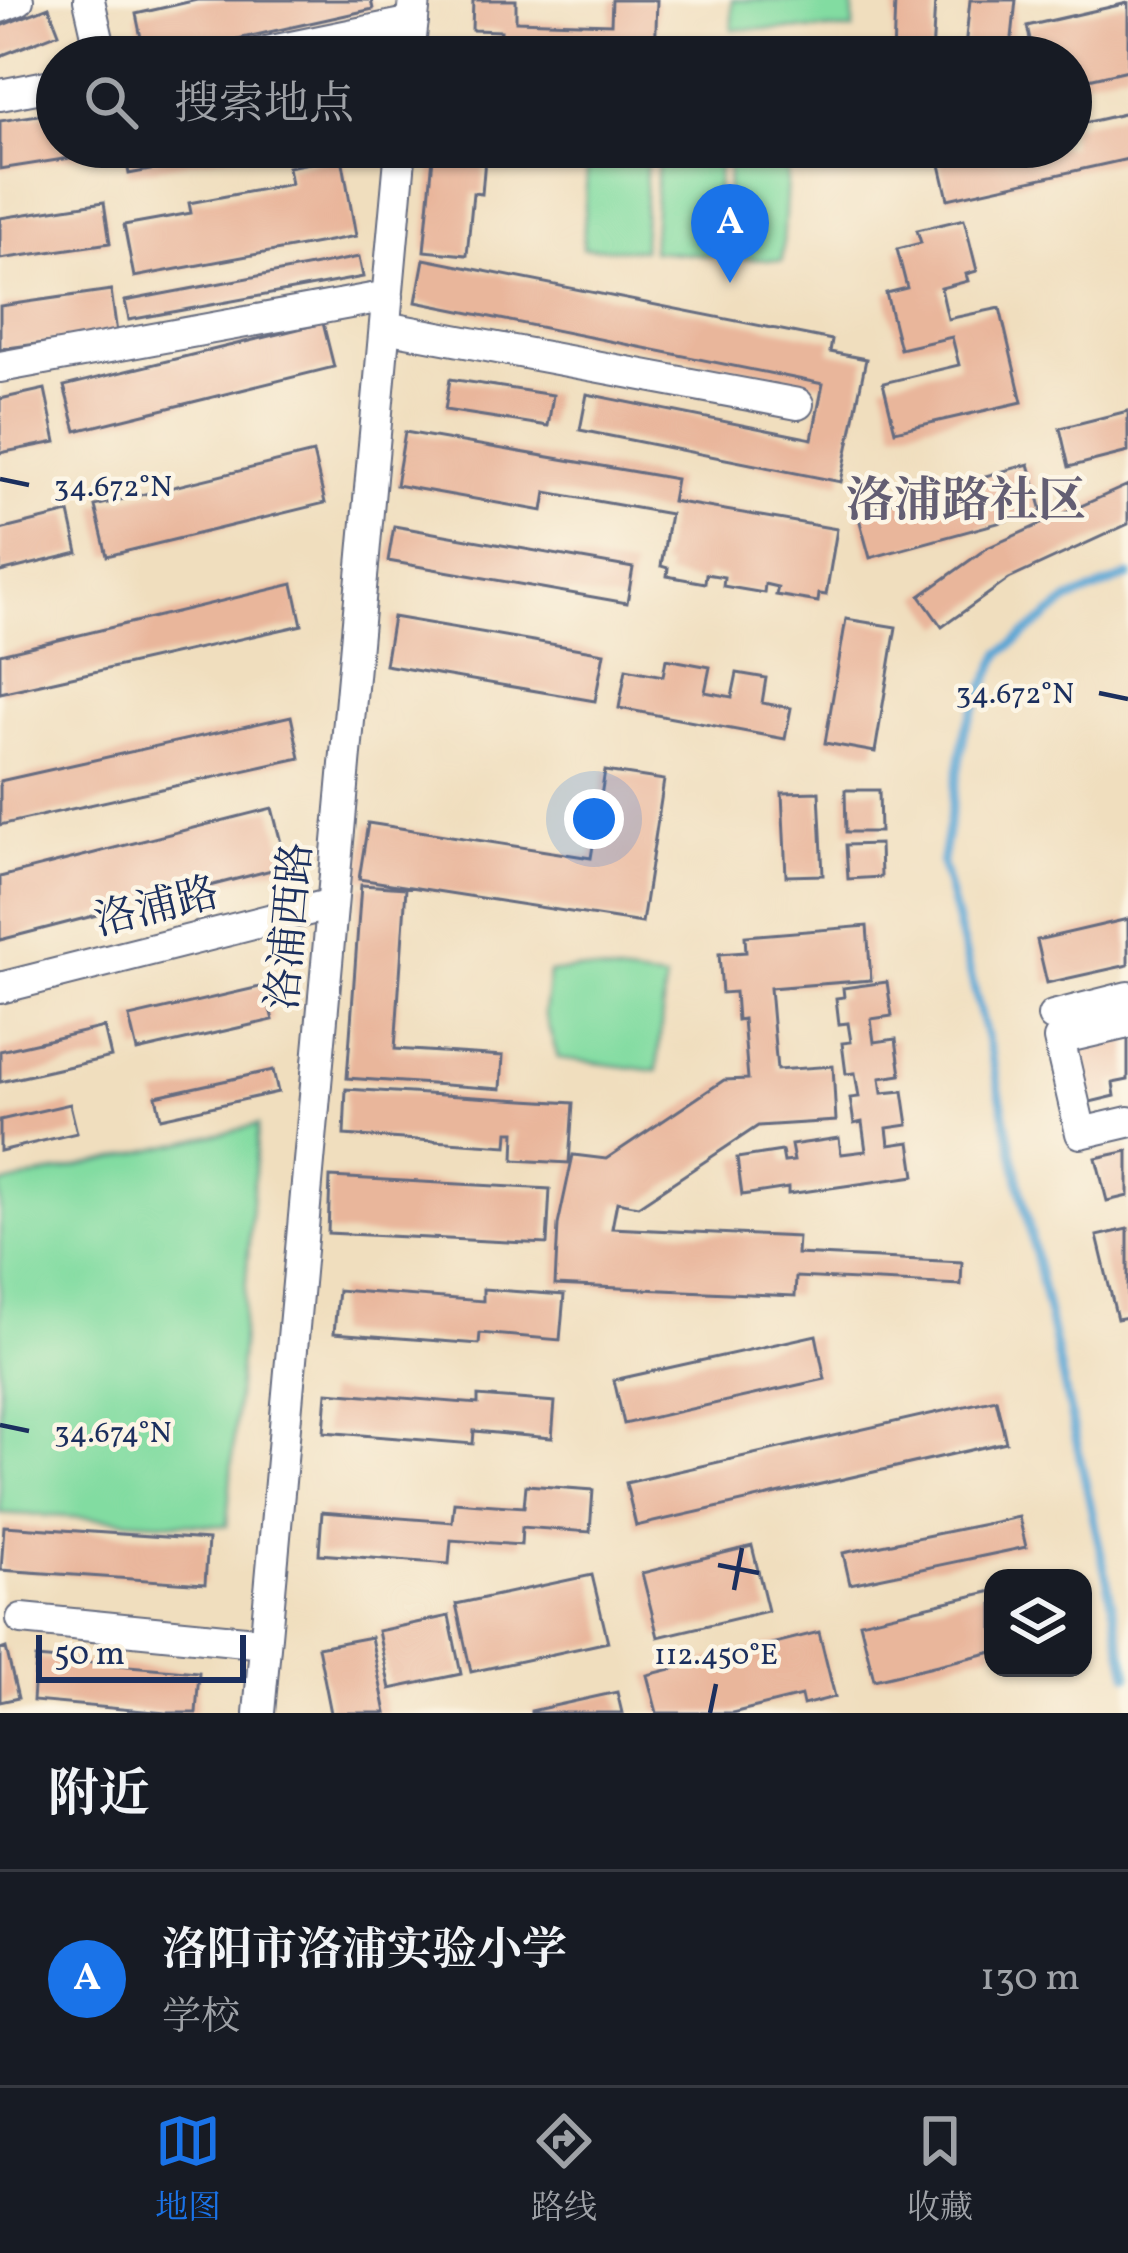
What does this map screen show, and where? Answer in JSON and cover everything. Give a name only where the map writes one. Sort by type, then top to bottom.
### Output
[{"type":"street","points":[[0,7],[18,0]]},
{"type":"street","points":[[89,0],[97,36]]},
{"type":"street","points":[[321,36],[414,11]]},
{"type":"street","points":[[0,95],[36,88]]},
{"type":"street","name":"洛浦西路","points":[[259,1713],[399,168]]},
{"type":"street","points":[[0,367],[386,311],[798,404]]},
{"type":"street","name":"洛浦路","points":[[0,988],[332,904]]},
{"type":"street","points":[[1054,1016],[1128,997]]},
{"type":"street","points":[[1128,1023],[1059,1039],[1081,1133],[1128,1122]]},
{"type":"street","points":[[22,1619],[265,1642]]},
{"type":"green space","points":[[732,0],[853,0],[853,30],[732,29]]},
{"type":"green space","points":[[587,168],[646,168],[643,250],[583,248]]},
{"type":"green space","points":[[658,168],[719,168],[713,256],[652,251]]},
{"type":"green space","points":[[729,168],[788,168],[782,261],[723,257]]},
{"type":"green space","points":[[577,969],[665,980],[657,1071],[558,1058],[544,1013],[549,973]]},
{"type":"green space","points":[[258,1125],[227,1526],[0,1513],[0,1185]]},
{"type":"building","points":[[197,0],[371,0],[373,9],[251,36],[141,36],[136,14]]},
{"type":"building","points":[[473,0],[516,0],[516,21],[611,24],[612,0],[657,0],[656,36],[501,36],[501,31],[472,30]]},
{"type":"building","points":[[895,0],[935,0],[933,36],[894,36]]},
{"type":"building","points":[[970,0],[1016,0],[1012,36],[966,36]]},
{"type":"building","points":[[1128,3],[1128,70],[1092,78],[1092,36],[1029,36],[1027,26]]},
{"type":"building","points":[[49,7],[59,33],[36,36],[36,42],[0,56],[0,26]]},
{"type":"building","points":[[1128,113],[1128,159],[1092,167],[1092,121]]},
{"type":"building","points":[[36,115],[36,163],[0,169],[0,121]]},
{"type":"building","points":[[128,168],[160,168],[129,174]]},
{"type":"building","points":[[288,168],[344,168],[356,236],[134,277],[124,225],[191,213],[189,203],[291,184]]},
{"type":"building","points":[[432,168],[484,168],[482,194],[473,193],[467,255],[424,251]]},
{"type":"building","points":[[941,168],[1088,168],[948,199]]},
{"type":"building","points":[[104,202],[110,243],[0,259],[0,218]]},
{"type":"building","points":[[964,219],[977,271],[966,274],[968,281],[941,288],[948,319],[1000,308],[1022,402],[895,431],[883,383],[959,365],[952,337],[900,349],[886,293],[907,288],[897,249],[921,243],[917,230]]},
{"type":"building","points":[[359,257],[363,277],[129,320],[125,301]]},
{"type":"building","points":[[424,259],[832,340],[830,352],[866,359],[841,482],[580,430],[587,394],[812,439],[823,384],[416,302]]},
{"type":"building","points":[[111,290],[117,333],[0,349],[0,306]]},
{"type":"building","points":[[323,323],[334,367],[76,431],[64,386]]},
{"type":"building","points":[[450,379],[553,395],[548,426],[445,410]]},
{"type":"building","points":[[45,389],[56,442],[0,453],[0,399]]},
{"type":"building","points":[[1128,411],[1128,452],[1069,467],[1060,428]]},
{"type":"building","points":[[405,432],[676,479],[672,501],[837,529],[826,595],[819,594],[818,602],[776,595],[778,587],[765,584],[764,593],[723,586],[724,577],[706,574],[705,583],[667,576],[668,568],[661,566],[670,514],[546,492],[543,511],[396,485]]},
{"type":"building","points":[[313,453],[325,503],[107,556],[95,506]]},
{"type":"building","points":[[1029,464],[1042,511],[870,558],[857,511]]},
{"type":"building","points":[[1128,485],[1128,524],[1009,579],[942,627],[920,596],[987,548]]},
{"type":"building","points":[[69,513],[78,553],[0,572],[0,530]]},
{"type":"building","points":[[394,526],[633,568],[627,603],[388,561]]},
{"type":"building","points":[[293,584],[302,625],[0,693],[0,654]]},
{"type":"building","points":[[393,617],[604,653],[595,701],[385,665]]},
{"type":"building","points":[[846,619],[896,627],[875,752],[825,743]]},
{"type":"building","points":[[666,659],[710,667],[705,692],[732,697],[737,673],[766,678],[762,703],[791,708],[785,739],[619,708],[626,669],[663,676]]},
{"type":"building","points":[[291,716],[300,758],[0,825],[0,781]]},
{"type":"building","points":[[605,771],[664,780],[642,923],[359,879],[368,823],[591,858]]},
{"type":"building","points":[[845,790],[879,790],[880,832],[846,832]]},
{"type":"building","points":[[819,792],[823,875],[786,876],[782,793]]},
{"type":"building","points":[[272,808],[287,866],[0,940],[0,877]]},
{"type":"building","points":[[880,844],[881,877],[848,879],[846,845]]},
{"type":"building","points":[[361,885],[406,888],[395,1049],[503,1056],[501,1089],[347,1078]]},
{"type":"building","points":[[1128,919],[1128,965],[1047,983],[1037,940]]},
{"type":"building","points":[[867,926],[871,980],[770,988],[777,1070],[833,1066],[836,1121],[758,1126],[638,1206],[617,1202],[612,1228],[798,1237],[797,1254],[962,1262],[961,1285],[796,1277],[795,1296],[555,1285],[558,1225],[573,1155],[606,1159],[724,1080],[748,1079],[743,1019],[737,1020],[735,992],[722,993],[719,954],[746,952],[745,936]]},
{"type":"building","points":[[887,982],[892,1016],[871,1019],[874,1042],[896,1039],[901,1075],[880,1078],[882,1093],[903,1091],[908,1125],[887,1128],[889,1145],[910,1142],[915,1176],[788,1194],[788,1188],[742,1195],[737,1158],[782,1151],[784,1162],[794,1161],[791,1145],[839,1138],[841,1154],[866,1151],[862,1122],[854,1124],[850,1098],[859,1097],[855,1073],[846,1074],[842,1043],[851,1042],[848,1023],[839,1024],[836,998],[844,997],[843,988]]},
{"type":"building","points":[[264,986],[273,1020],[137,1051],[129,1017]]},
{"type":"building","points":[[104,1027],[111,1057],[0,1082],[0,1051]]},
{"type":"building","points":[[1128,1034],[1128,1080],[1113,1083],[1115,1096],[1082,1104],[1070,1047]]},
{"type":"building","points":[[273,1070],[278,1092],[161,1118],[156,1096]]},
{"type":"building","points":[[346,1089],[573,1103],[569,1163],[514,1160],[515,1132],[508,1132],[507,1146],[344,1135]]},
{"type":"building","points":[[70,1104],[77,1133],[0,1151],[0,1120]]},
{"type":"building","points":[[1128,1151],[1128,1196],[1107,1201],[1096,1158]]},
{"type":"building","points":[[330,1177],[550,1189],[547,1244],[328,1233]]},
{"type":"building","points":[[1128,1229],[1128,1317],[1117,1319],[1097,1236]]},
{"type":"building","points":[[483,1289],[564,1295],[560,1340],[480,1333],[479,1344],[334,1333],[338,1290],[483,1301]]},
{"type":"building","points":[[816,1335],[825,1379],[624,1424],[614,1380]]},
{"type":"building","points":[[327,1392],[478,1404],[478,1396],[555,1402],[552,1438],[474,1431],[473,1444],[324,1432]]},
{"type":"building","points":[[996,1399],[1006,1442],[636,1526],[626,1483]]},
{"type":"building","points":[[526,1485],[593,1490],[590,1532],[522,1527],[521,1545],[451,1540],[449,1564],[319,1554],[322,1512],[452,1522],[454,1502],[524,1507]]},
{"type":"building","points":[[1019,1517],[1026,1547],[850,1584],[843,1553]]},
{"type":"building","points":[[4,1526],[208,1540],[205,1584],[1,1570]]},
{"type":"building","points":[[752,1546],[768,1611],[658,1637],[642,1573]]},
{"type":"building","points":[[592,1575],[608,1642],[471,1672],[456,1604]]},
{"type":"building","points":[[984,1593],[984,1654],[874,1680],[860,1622]]},
{"type":"building","points":[[449,1616],[461,1674],[390,1689],[378,1631]]},
{"type":"building","points":[[819,1632],[835,1697],[803,1705],[801,1696],[732,1713],[657,1713],[647,1675]]},
{"type":"building","points":[[371,1637],[386,1713],[331,1713],[318,1647]]},
{"type":"building","points":[[6,1648],[18,1698],[0,1702],[0,1650]]},
{"type":"building","points":[[36,1658],[199,1672],[196,1713],[33,1701]]},
{"type":"building","points":[[617,1692],[622,1713],[531,1713],[531,1711]]},
{"type":"waterway","points":[[1128,576],[1069,600],[1000,654],[965,729],[942,863],[991,1054],[1128,1675]]},
{"type":"place","name":"洛阳市洛浦实验小学","points":[[730,283]]},
{"type":"district","name":"洛浦路社区","points":[[966,499]]}]
